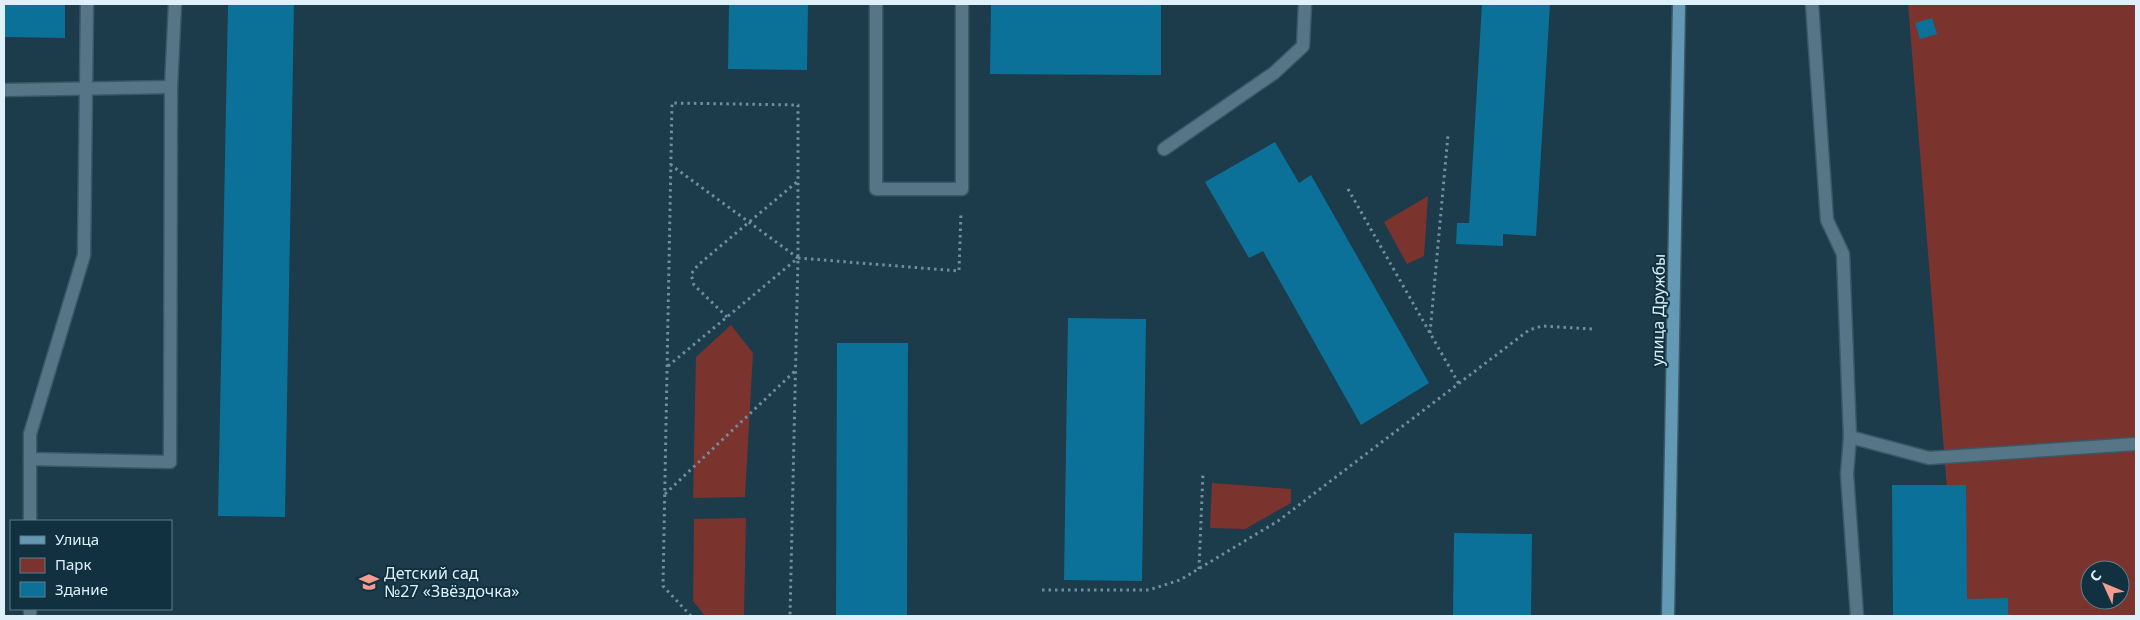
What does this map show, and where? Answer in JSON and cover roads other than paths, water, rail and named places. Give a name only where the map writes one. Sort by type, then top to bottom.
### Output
[{"type":"street","name":"улица Дружбы","points":[[1668,616],[1679,4]]},
{"type":"lane","points":[[30,520],[30,434],[84,255],[87,4]]},
{"type":"lane","points":[[30,459],[170,462],[171,87],[175,4]]},
{"type":"lane","points":[[876,4],[876,188],[962,189],[962,4]]},
{"type":"lane","points":[[1164,149],[1274,73],[1303,46],[1305,4]]},
{"type":"lane","points":[[1812,4],[1827,220],[1843,254],[1850,437],[1847,474],[1857,616]]},
{"type":"lane","points":[[4,90],[171,87]]},
{"type":"lane","points":[[1850,437],[1929,458],[2136,444]]},
{"type":"place","name":"Детский сад №27 «Звёздочка»","points":[[369,582]]}]
